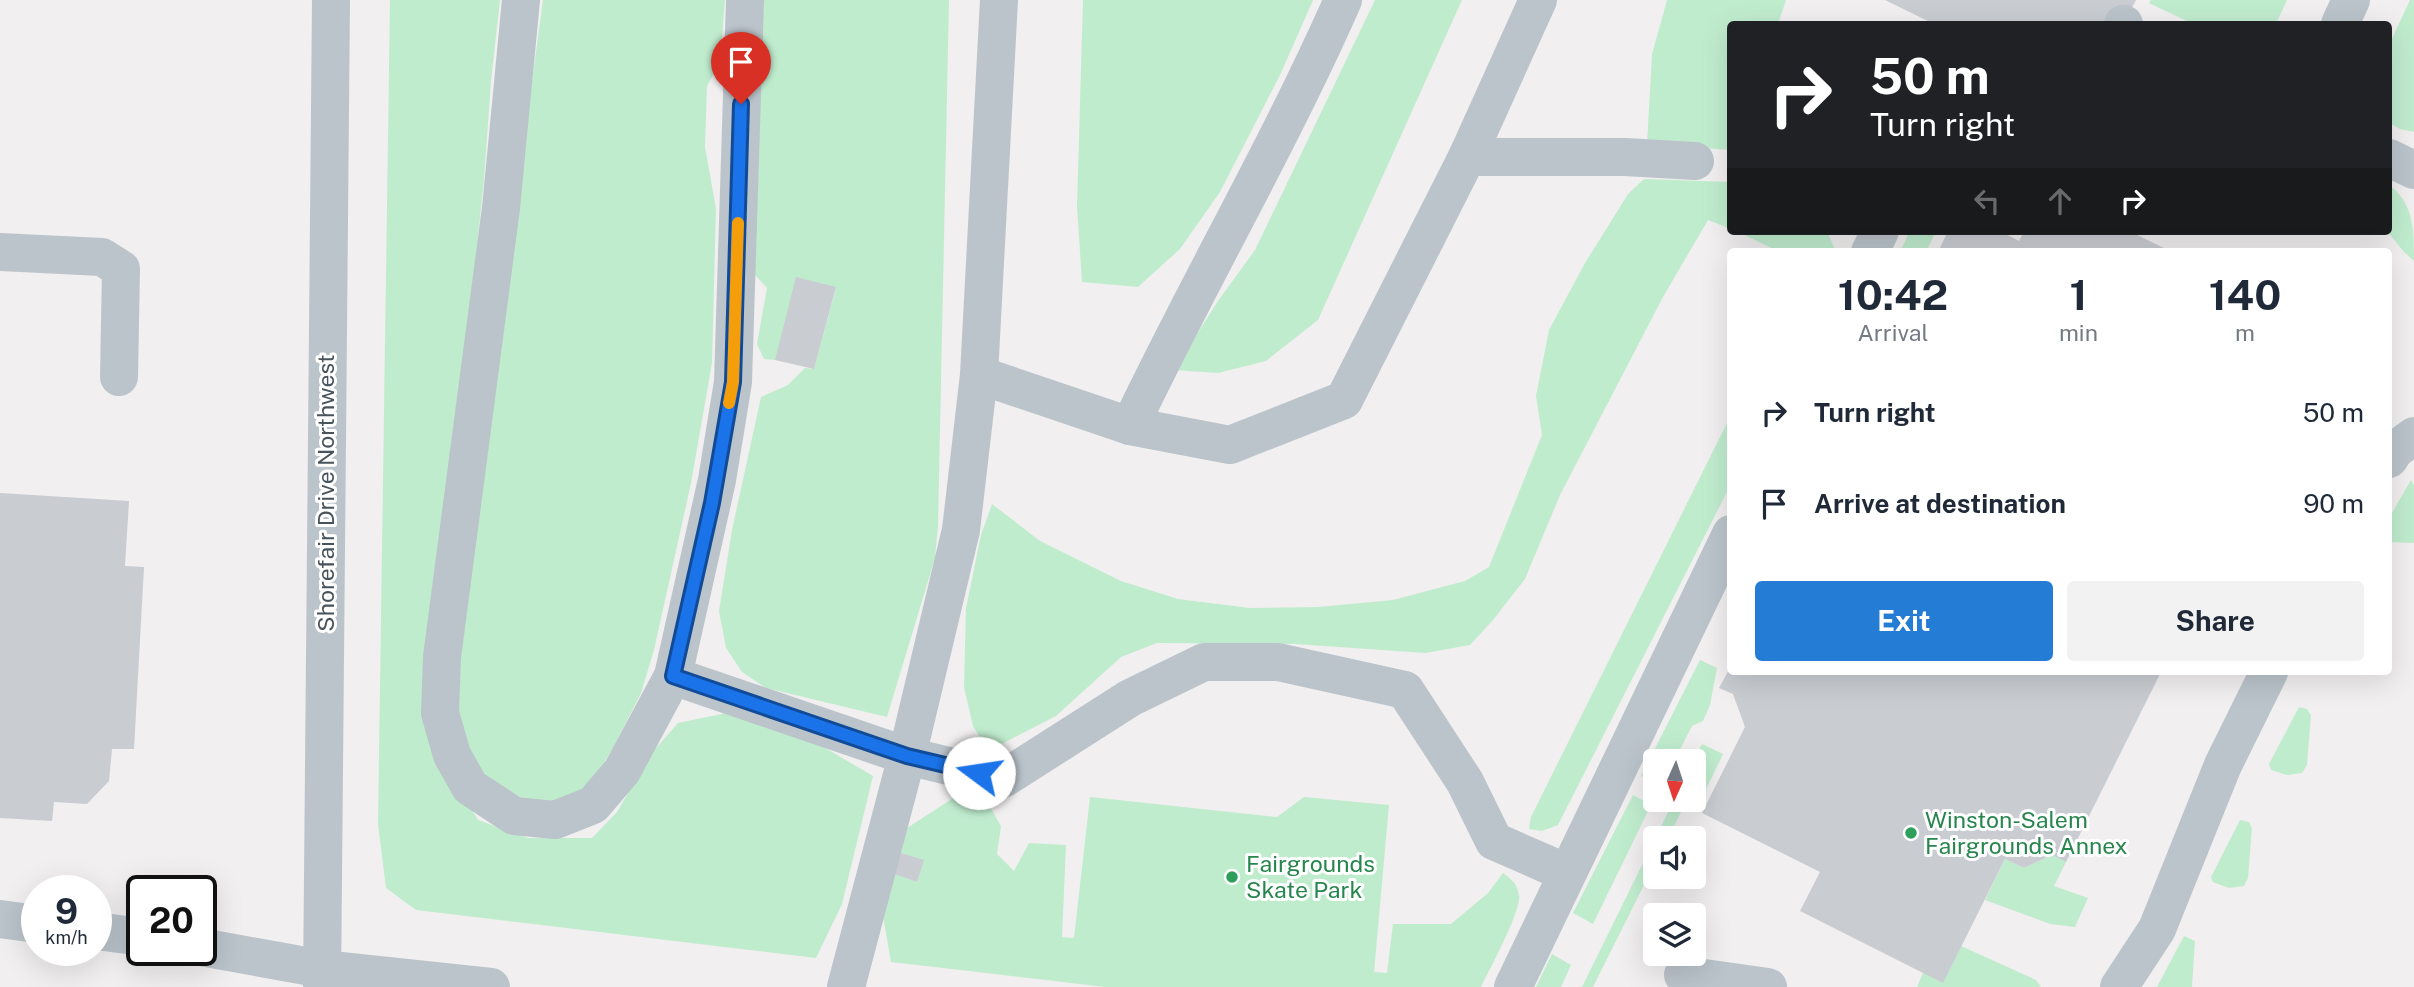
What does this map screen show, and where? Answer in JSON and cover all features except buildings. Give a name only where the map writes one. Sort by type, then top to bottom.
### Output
[{"type":"street","name":"Shorefair Drive Northwest","points":[[322,978],[331,0]]},
{"type":"street","points":[[521,0],[501,208],[442,657],[440,713],[452,755],[470,787],[514,816],[555,820],[593,804],[622,771],[673,676],[711,505],[733,382],[745,0]]},
{"type":"street","points":[[846,987],[907,756],[961,530],[979,375],[999,0]]},
{"type":"street","points":[[1130,426],[1316,61],[1343,0]]},
{"type":"street","points":[[979,375],[1130,426],[1230,445],[1343,400],[1467,157],[1538,0]]},
{"type":"street","points":[[2341,21],[2350,0]]},
{"type":"street","points":[[1467,157],[1695,161]]},
{"type":"street","points":[[2392,159],[2414,170]]},
{"type":"street","points":[[0,252],[102,257],[121,269],[119,377]]},
{"type":"street","points":[[2392,455],[2414,436]]},
{"type":"street","points":[[1513,987],[1727,542]]},
{"type":"street","points":[[673,676],[907,756],[1003,779],[1130,698],[1204,662],[1278,662],[1405,690],[1465,782],[1494,841],[1567,873]]},
{"type":"street","points":[[2119,987],[2157,929],[2224,765],[2268,675]]},
{"type":"street","points":[[0,919],[21,922]]},
{"type":"street","points":[[217,951],[322,978],[491,987]]},
{"type":"street","points":[[1683,975],[1766,987]]},
{"type":"green space","points":[[390,0],[500,0],[456,443],[430,741],[478,820],[528,838],[592,838],[617,812],[650,755],[678,723],[731,712],[822,746],[873,776],[842,904],[816,958],[416,910],[386,888],[378,824]]},
{"type":"green space","points":[[543,0],[725,0],[720,63],[707,86],[705,147],[716,209],[712,363],[691,483],[654,650],[641,693],[612,750],[593,780],[570,799],[543,809],[502,796],[460,748],[454,658]]},
{"type":"green space","points":[[762,0],[949,0],[938,526],[935,558],[887,717],[766,688],[742,672],[726,648],[719,611],[732,530],[761,397],[788,385],[805,368],[814,369],[836,288],[775,360],[764,359],[757,344],[767,288],[749,268]]},
{"type":"green space","points":[[1083,0],[1313,0],[1281,73],[1220,192],[1180,249],[1138,287],[1082,282],[1077,206]]},
{"type":"green space","points":[[1375,0],[1462,0],[1318,320],[1266,361],[1218,373],[1174,370],[1218,301],[1255,250]]},
{"type":"green space","points":[[1667,0],[1786,0],[1779,21],[1727,21],[1727,150],[1647,144],[1652,54]]},
{"type":"green space","points":[[2151,0],[2287,0],[2277,21],[2187,21],[2149,3]]},
{"type":"green space","points":[[2410,0],[2414,0],[2414,132],[2392,125],[2392,39]]},
{"type":"green space","points":[[1644,179],[1727,182],[1727,227],[1708,220],[1663,297],[1560,495],[1525,579],[1470,645],[1425,653],[1295,644],[1157,643],[1121,657],[1056,716],[988,751],[973,726],[964,687],[966,608],[981,535],[992,504],[1040,541],[1121,581],[1178,599],[1250,608],[1318,607],[1393,600],[1465,581],[1489,567],[1542,435],[1536,396],[1549,330],[1585,263],[1628,194]]},
{"type":"green space","points":[[2392,188],[2403,200],[2411,218],[2414,261],[2390,235]]},
{"type":"green space","points":[[1744,235],[1829,235],[1834,248],[1772,248]]},
{"type":"green space","points":[[1908,235],[1934,235],[1928,248],[1902,248]]},
{"type":"green space","points":[[1727,423],[1727,492],[1558,825],[1542,831],[1529,829],[1531,817]]},
{"type":"green space","points":[[2411,480],[2414,485],[2414,543],[2392,542],[2392,513]]},
{"type":"green space","points":[[1700,660],[1717,668],[1710,705],[1703,721],[1692,726],[1680,749],[1655,749]]},
{"type":"green space","points":[[2299,707],[2307,709],[2311,715],[2307,765],[2302,773],[2287,775],[2271,770],[2269,764]]},
{"type":"green space","points":[[1702,744],[1723,754],[1706,789],[1706,749],[1699,749]]},
{"type":"green space","points":[[958,795],[987,802],[1001,826],[997,854],[1014,871],[1029,843],[1066,845],[1062,937],[1074,938],[1090,797],[1277,817],[1304,797],[1389,805],[1374,972],[1387,973],[1393,924],[1451,924],[1488,893],[1503,873],[1515,885],[1519,903],[1481,987],[1105,987],[891,962],[883,916],[894,874],[917,882],[923,860],[901,853],[907,828]]},
{"type":"green space","points":[[1633,795],[1643,801],[1643,812],[1648,812],[1593,924],[1573,913]]},
{"type":"green space","points":[[1668,812],[1681,812],[1674,826],[1661,826]]},
{"type":"green space","points":[[2240,820],[2249,822],[2252,828],[2248,878],[2244,886],[2229,888],[2213,882],[2211,877]]},
{"type":"green space","points":[[2052,855],[2066,862],[2054,886],[2088,898],[2075,927],[2050,924],[1985,900],[2005,859],[2024,868]]},
{"type":"green space","points":[[1643,863],[1643,887],[1593,987],[1582,987]]},
{"type":"green space","points":[[2184,936],[2195,941],[2192,987],[2157,987]]},
{"type":"green space","points":[[1961,946],[2036,980],[2041,987],[1917,987],[1923,973]]},
{"type":"green space","points":[[1552,954],[1571,965],[1561,987],[1536,987]]},
{"type":"slow traffic","points":[[729,403],[733,382],[738,223]]},
{"type":"place","name":"Winston-Salem Fairgrounds Annex","points":[[1911,833]]},
{"type":"place","name":"Fairgrounds Skate Park","points":[[1232,877]]},
{"type":"route","points":[[741,104],[733,382],[712,503],[673,676],[907,756],[979,773]]}]
